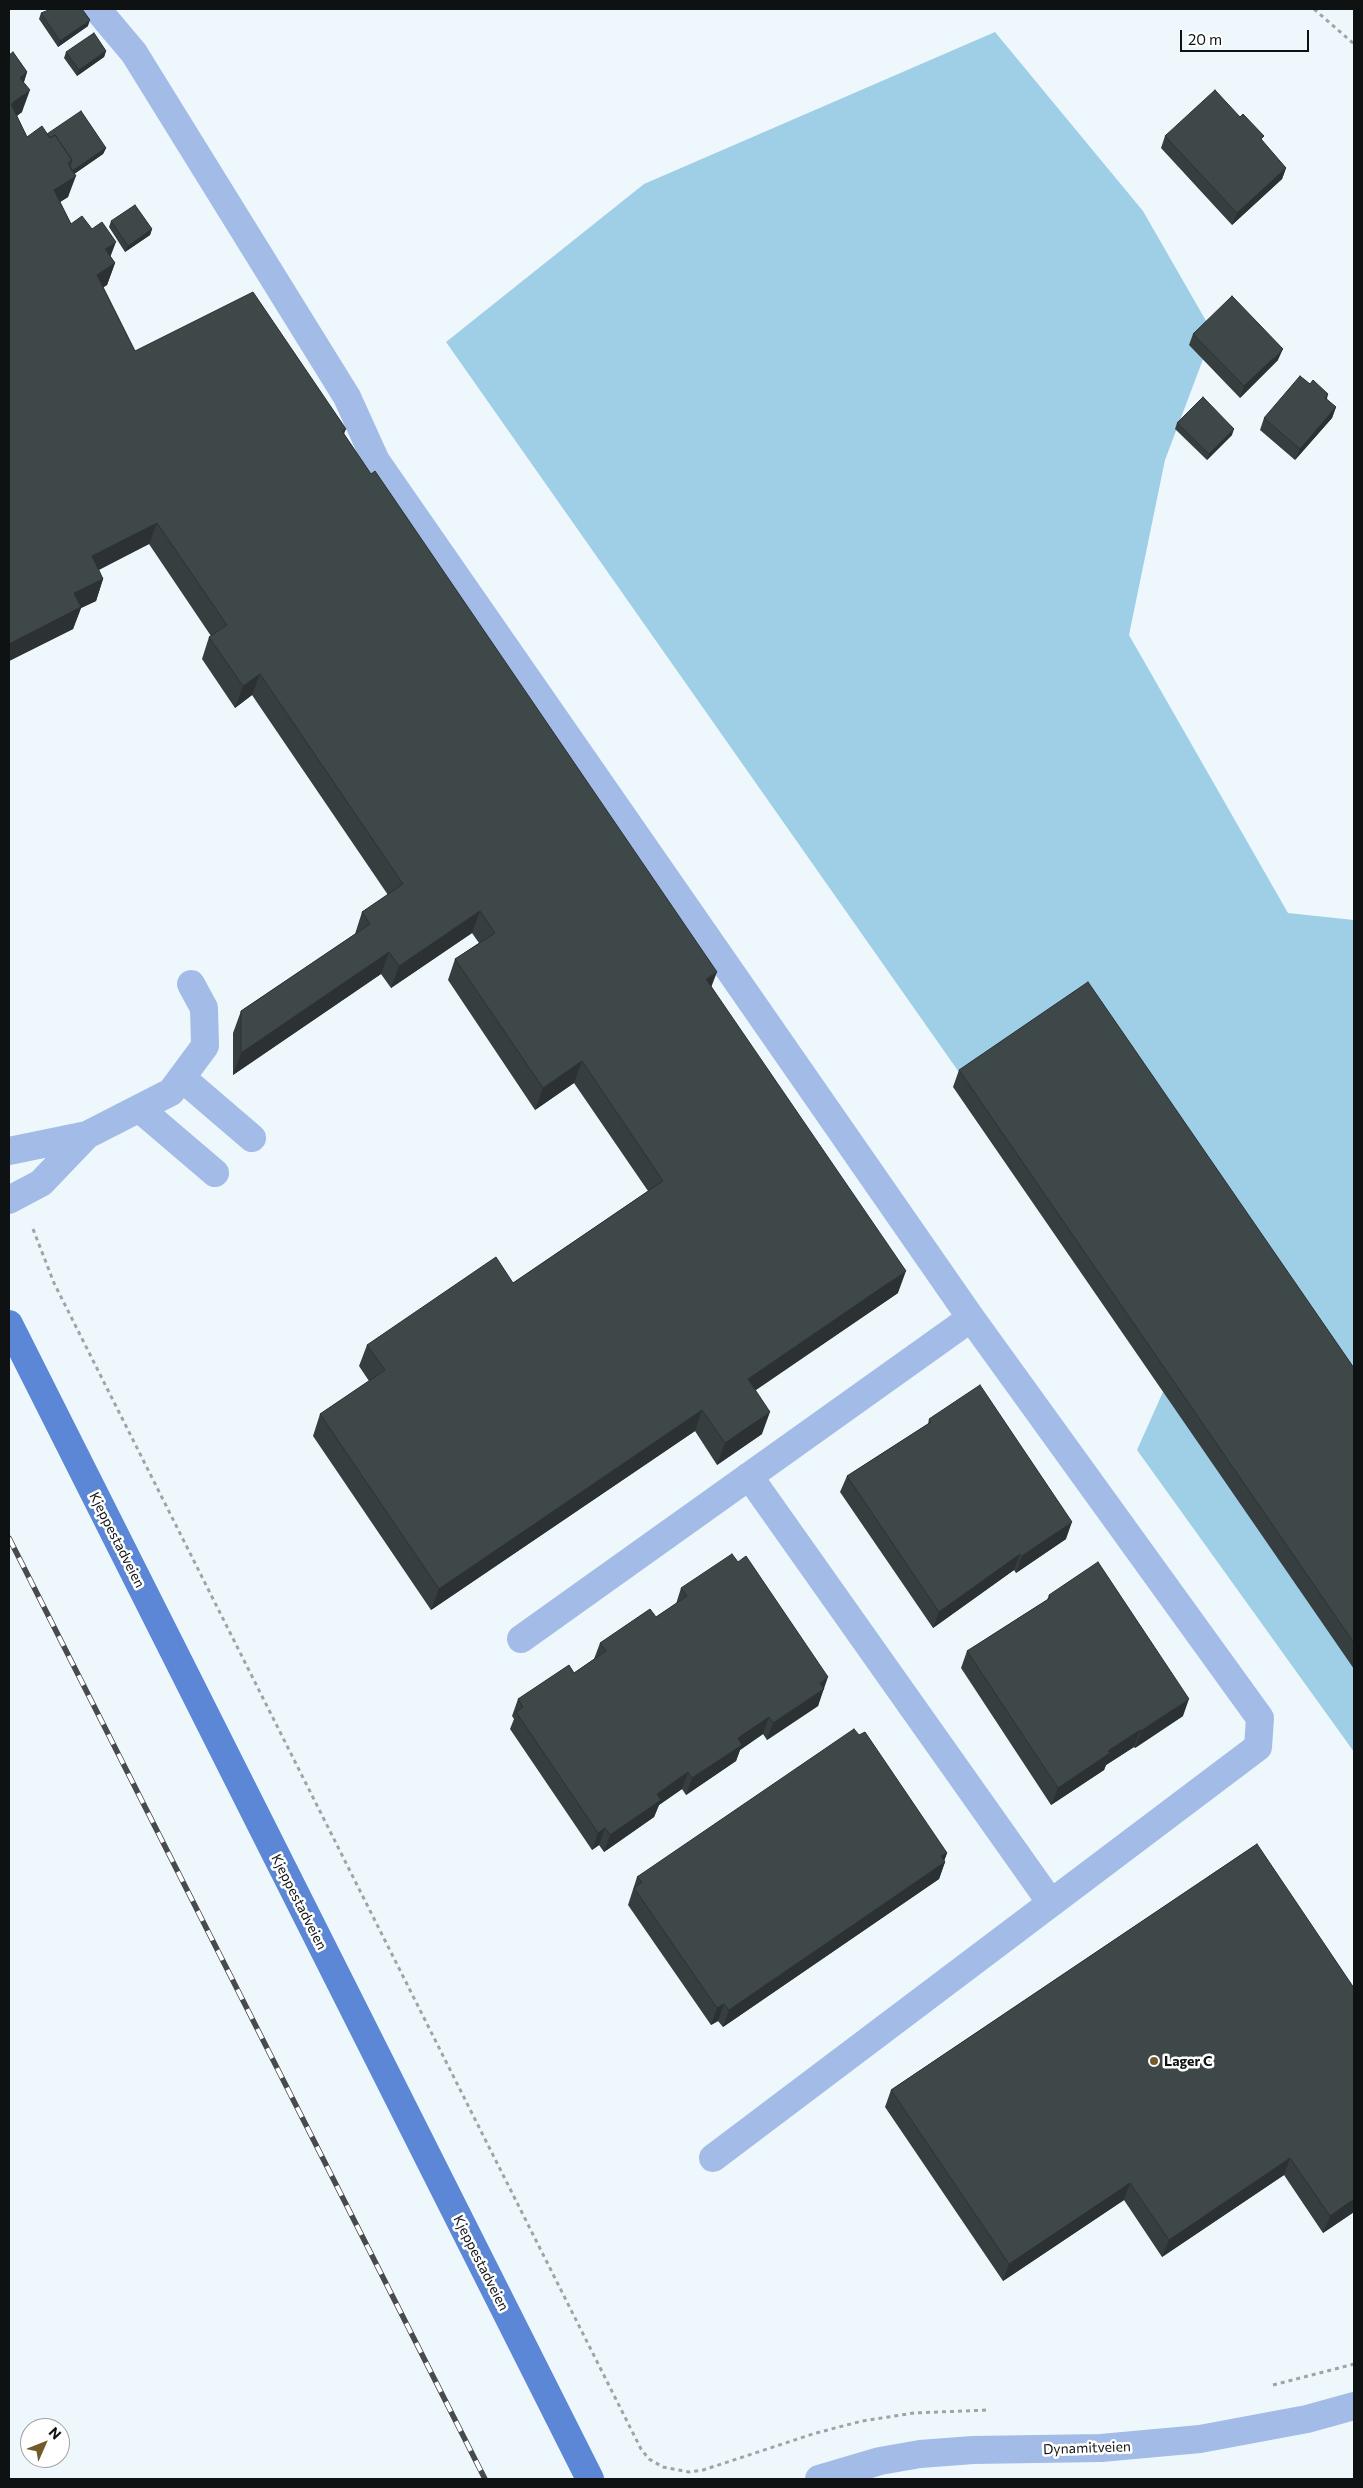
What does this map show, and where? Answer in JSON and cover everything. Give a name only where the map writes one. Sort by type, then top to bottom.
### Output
[{"type":"main road","name":"Kjeppestadveien","points":[[9,1324],[590,2479]]},
{"type":"street","points":[[97,9],[134,54],[342,388],[376,462],[971,1318],[1260,1718],[1258,1747],[713,2158]]},
{"type":"street","points":[[9,1151],[87,1135],[171,1092],[205,1046],[204,1008],[191,984]]},
{"type":"street","points":[[182,1078],[252,1138]]},
{"type":"street","points":[[140,1109],[215,1173]]},
{"type":"street","points":[[9,1200],[41,1183],[87,1135]]},
{"type":"street","points":[[521,1639],[971,1318]]},
{"type":"street","points":[[749,1476],[1052,1903]]},
{"type":"street","name":"Dynamitveien","points":[[819,2479],[880,2461],[920,2454],[974,2450],[1101,2448],[1200,2439],[1307,2418],[1354,2406]]},
{"type":"path","points":[[1314,9],[1354,44]]},
{"type":"path","points":[[32,1223],[41,1253],[54,1284],[630,2431]]},
{"type":"shaded area","points":[[995,32],[1143,211],[1213,333],[1165,460],[1129,635],[1288,913],[1354,920],[1354,1752],[1137,1450],[1171,1374],[446,342],[644,184]]},
{"type":"building","points":[[51,9],[82,9],[90,20],[60,41],[41,13]]},
{"type":"building","points":[[94,33],[106,51],[79,70],[66,52]]},
{"type":"building","points":[[13,52],[27,72],[20,78],[30,90],[11,104],[27,137],[42,126],[50,138],[55,135],[72,160],[68,163],[76,176],[54,190],[71,224],[82,216],[92,229],[102,222],[116,242],[105,249],[115,263],[97,275],[135,351],[253,292],[346,429],[342,431],[371,474],[375,471],[717,972],[706,979],[906,1271],[748,1379],[770,1412],[725,1443],[702,1410],[439,1589],[320,1414],[385,1370],[367,1345],[496,1257],[513,1283],[663,1181],[582,1061],[543,1088],[455,959],[495,933],[480,911],[399,966],[389,952],[241,1053],[241,1011],[370,924],[362,912],[403,884],[260,674],[243,686],[209,637],[227,625],[157,523],[92,556],[103,579],[74,593],[81,607],[9,644],[9,55]]},
{"type":"building","points":[[1215,90],[1240,117],[1243,114],[1264,136],[1261,139],[1286,168],[1237,213],[1165,136]]},
{"type":"building","points":[[81,111],[106,148],[72,171],[70,167],[72,160],[55,135],[50,138],[47,134]]},
{"type":"building","points":[[135,205],[152,229],[128,246],[111,221]]},
{"type":"building","points":[[1232,296],[1283,349],[1244,386],[1193,334]]},
{"type":"building","points":[[1300,376],[1310,384],[1313,380],[1328,394],[1325,398],[1336,407],[1300,449],[1264,418]]},
{"type":"building","points":[[1203,397],[1234,429],[1209,454],[1177,423]]},
{"type":"building","points":[[1088,982],[1354,1368],[1354,1643],[959,1070]]},
{"type":"building","points":[[980,1385],[1072,1522],[1022,1556],[1020,1554],[939,1612],[847,1476],[931,1422],[929,1419]]},
{"type":"building","points":[[732,1554],[738,1562],[746,1556],[828,1677],[820,1683],[824,1689],[773,1723],[769,1717],[738,1738],[742,1745],[692,1778],[688,1772],[657,1794],[661,1800],[610,1835],[605,1828],[598,1833],[516,1712],[523,1707],[518,1699],[569,1665],[574,1673],[606,1651],[600,1643],[650,1609],[656,1617],[687,1596],[681,1588]]},
{"type":"building","points":[[1098,1562],[1189,1699],[1108,1751],[1110,1753],[1058,1788],[967,1651],[1050,1598],[1049,1595]]},
{"type":"building","points":[[854,1729],[859,1735],[865,1732],[947,1853],[941,1856],[945,1862],[729,2010],[724,2004],[717,2008],[634,1888],[642,1882],[637,1877]]},
{"type":"building","name":"Lager C","points":[[1257,1844],[1354,1988],[1354,2199],[1330,2216],[1290,2158],[1169,2240],[1130,2183],[1009,2264],[891,2090]]},
{"type":"railway","points":[[9,1538],[485,2479]]},
{"type":"place","name":"Lager C","points":[[1154,2061]]}]
